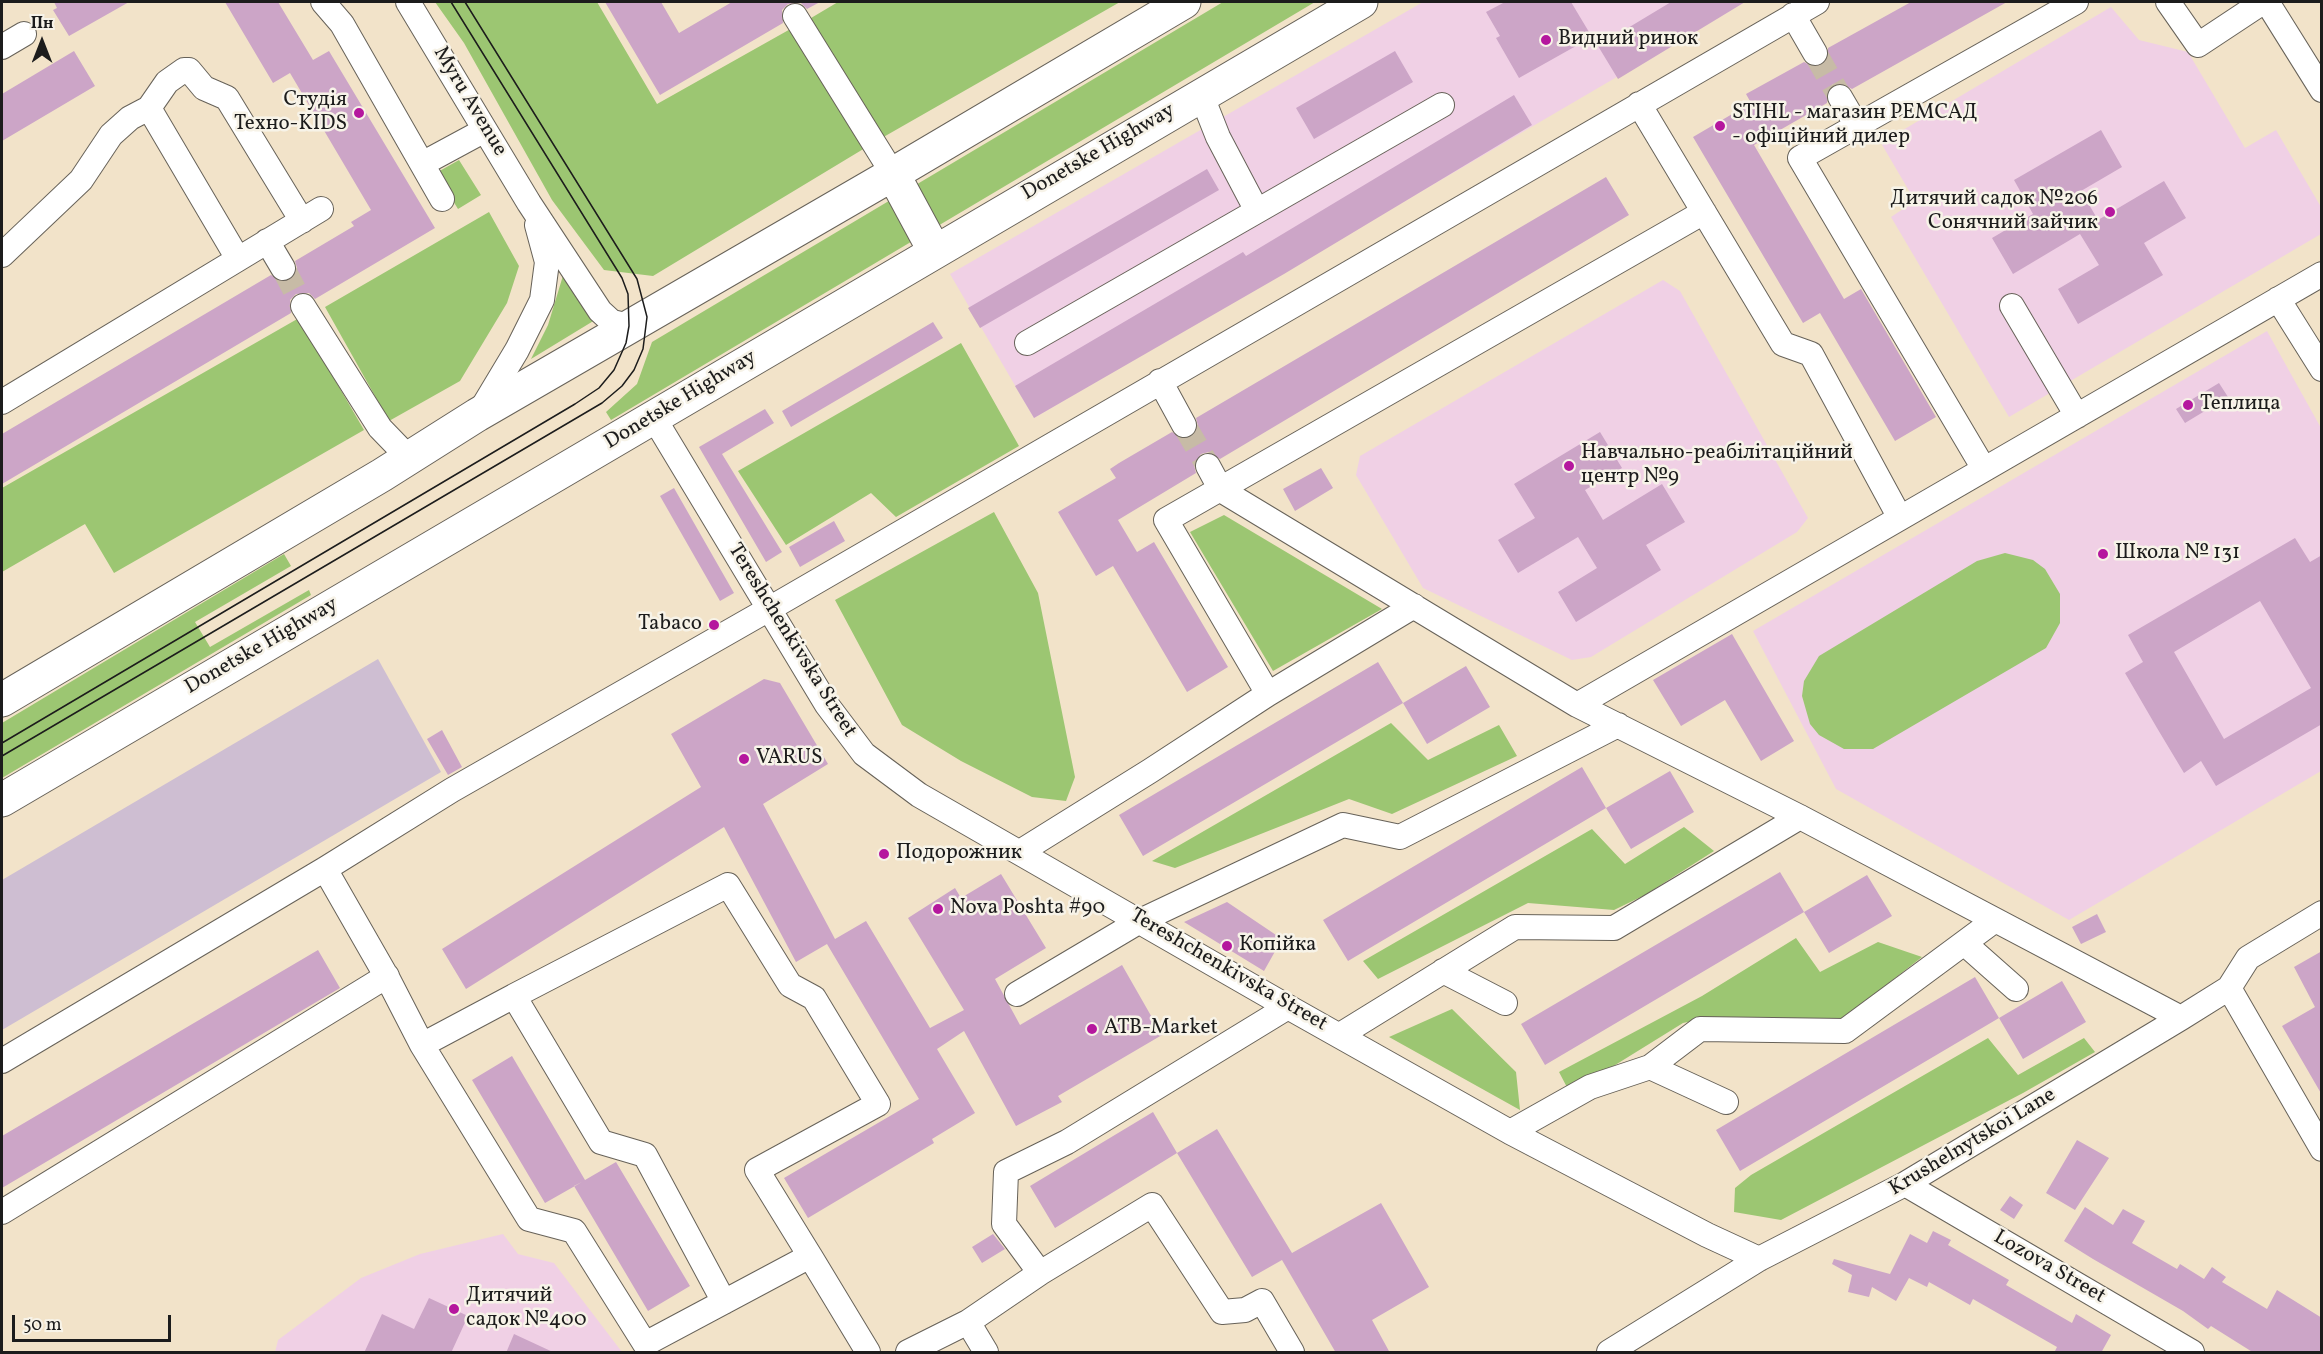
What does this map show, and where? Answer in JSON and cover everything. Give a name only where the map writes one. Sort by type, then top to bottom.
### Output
[{"type":"highway","points":[[2,700],[409,458],[477,415],[893,174],[1181,2]]},
{"type":"highway","name":"Donetske Highway","points":[[2,800],[654,418],[934,250],[1361,2]]},
{"type":"highway","points":[[893,174],[934,250]]},
{"type":"street","points":[[323,2],[342,24],[442,199]]},
{"type":"street","name":"Myru Avenue","points":[[408,2],[529,203],[600,311],[612,322],[629,326]]},
{"type":"street","points":[[2,1061],[453,790],[1816,2]]},
{"type":"street","points":[[1984,469],[1800,159],[2076,2]]},
{"type":"street","points":[[2168,2],[2198,45],[2265,2],[2321,87]]},
{"type":"street","points":[[1793,15],[1815,53]]},
{"type":"street","points":[[795,16],[893,174]]},
{"type":"street","points":[[2,46],[24,34]]},
{"type":"street","points":[[2,255],[81,180],[111,135],[130,118],[149,108],[168,82],[184,70],[189,70],[204,88],[228,98],[311,215],[2,402]]},
{"type":"street","points":[[1201,94],[1218,137],[1257,211]]},
{"type":"street","points":[[1840,97],[1857,126]]},
{"type":"street","points":[[1639,104],[1783,344],[1811,354],[1900,518]]},
{"type":"street","points":[[1027,343],[1442,105]]},
{"type":"street","points":[[149,108],[238,259]]},
{"type":"street","points":[[423,165],[485,130]]},
{"type":"street","name":"Myru Avenue","points":[[477,415],[502,378],[543,300],[547,262],[529,203]]},
{"type":"street","points":[[1268,694],[1166,520],[1704,212]]},
{"type":"street","points":[[267,241],[283,268]]},
{"type":"street","points":[[1577,705],[2322,274]]},
{"type":"street","points":[[2278,299],[2322,369]]},
{"type":"street","points":[[303,306],[380,428],[409,458]]},
{"type":"street","points":[[2012,306],[2077,416]]},
{"type":"street","points":[[1160,381],[1184,425]]},
{"type":"street","name":"Tereshchenkivska Street","points":[[654,418],[827,705],[864,754],[919,795],[1288,1007],[1510,1132],[1707,1234],[1759,1258]]},
{"type":"street","points":[[1208,466],[1221,490],[1577,705],[1800,817],[2181,1018]]},
{"type":"street","points":[[1020,852],[1268,694],[1414,606]]},
{"type":"street","points":[[1017,994],[1140,921],[1343,825],[1401,837],[1618,725]]},
{"type":"street","points":[[1340,1035],[1515,927],[1614,928],[1800,817]]},
{"type":"street","points":[[324,869],[387,976],[422,1045],[529,1219],[574,1231],[645,1344],[810,1256]]},
{"type":"street","points":[[422,1045],[728,885],[790,985],[814,998],[878,1104],[757,1170],[868,1353]]},
{"type":"street","name":"Krushelnytskoi Lane","points":[[1609,1353],[1759,1258],[1905,1184],[2181,1018],[2229,988],[2248,958],[2322,913]]},
{"type":"street","points":[[1510,1132],[1590,1087],[1650,1067],[1701,1029],[1845,1031],[1995,920]]},
{"type":"street","points":[[1964,943],[2016,989]]},
{"type":"street","points":[[1443,971],[1506,1003]]},
{"type":"street","points":[[2,1212],[387,976]]},
{"type":"street","points":[[2229,988],[2322,1149]]},
{"type":"street","points":[[514,996],[601,1142],[645,1155],[724,1302]]},
{"type":"street","points":[[1040,1273],[1004,1224],[1006,1172],[1066,1142],[1288,1007]]},
{"type":"street","points":[[1650,1067],[1726,1102]]},
{"type":"street","name":"Lozova Street","points":[[1905,1184],[2192,1353]]},
{"type":"street","points":[[908,1353],[968,1322],[1040,1273],[1152,1205],[1222,1312],[1245,1310],[1262,1301],[1292,1353]]},
{"type":"street","points":[[968,1322],[987,1353]]},
{"type":"shaded area","points":[[1423,2],[1745,2],[1034,418],[950,274]]},
{"type":"shaded area","name":"Дитячий садок №206 Сонячний зайчик","points":[[2111,7],[2139,40],[2188,52],[2245,148],[2276,130],[2321,207],[2321,234],[2009,417],[1891,217],[1915,201],[1881,143]]},
{"type":"shaded area","name":"Навчально-реабілітаційний центр №9","points":[[1663,280],[1680,291],[1808,518],[1797,532],[1591,657],[1572,660],[1423,588],[1356,475],[1360,456]]},
{"type":"shaded area","name":"Школа № 131","points":[[2267,331],[2321,428],[2321,771],[2069,920],[1836,789],[1753,631]]},
{"type":"shaded area","points":[[378,659],[441,772],[2,1030],[2,880]]},
{"type":"shaded area","name":"Дитячий садок №400","points":[[503,1234],[518,1254],[554,1263],[622,1352],[275,1352],[278,1340],[361,1278],[420,1254]]},
{"type":"green space","points":[[435,2],[597,2],[657,104],[794,27],[870,145],[653,276],[604,270],[552,200],[464,43]]},
{"type":"green space","points":[[838,2],[1120,2],[880,139],[806,21]]},
{"type":"green space","points":[[1223,2],[1315,2],[611,420],[606,412],[637,384],[652,342]]},
{"type":"green space","points":[[459,160],[481,195],[458,209],[436,173]]},
{"type":"green space","points":[[489,212],[519,266],[507,303],[460,381],[389,421],[325,307]]},
{"type":"green space","points":[[565,269],[595,320],[531,359],[548,325]]},
{"type":"green space","points":[[299,318],[364,430],[114,573],[85,524],[2,572],[2,488]]},
{"type":"green space","points":[[961,343],[1019,446],[896,517],[871,493],[786,545],[738,471]]},
{"type":"green space","points":[[994,512],[1038,593],[1075,777],[1066,801],[1032,797],[961,761],[902,725],[835,600]]},
{"type":"green space","points":[[1224,515],[1382,609],[1273,671],[1190,532]]},
{"type":"green space","points":[[2005,553],[2033,560],[2045,569],[2060,594],[2060,623],[2046,648],[1873,749],[1844,749],[1819,735],[1810,724],[1802,696],[1804,681],[1819,656],[1977,561]]},
{"type":"green space","points":[[284,554],[291,566],[195,622],[210,647],[309,590],[311,595],[2,778],[2,723]]},
{"type":"green space","points":[[1391,723],[1428,760],[1499,725],[1517,756],[1392,814],[1349,799],[1175,868],[1152,861]]},
{"type":"green space","points":[[1684,827],[1714,851],[1645,895],[1614,910],[1528,903],[1378,979],[1363,961],[1592,829],[1625,864]]},
{"type":"green space","points":[[1796,938],[1820,972],[1878,942],[1922,957],[1840,1021],[1710,1017],[1683,1023],[1570,1093],[1559,1072],[1702,996]]},
{"type":"green space","points":[[1452,1009],[1516,1072],[1520,1110],[1389,1037]]},
{"type":"green space","points":[[1988,1038],[2018,1075],[2084,1038],[2095,1052],[2023,1093],[1781,1220],[1734,1212],[1735,1188],[1751,1175]]},
{"type":"building","points":[[54,2],[129,2],[69,36],[53,10],[57,8]]},
{"type":"building","points":[[225,2],[278,2],[313,60],[329,51],[435,228],[315,299],[309,293],[296,294],[290,300],[291,313],[2,484],[2,434],[271,275],[283,282],[291,280],[297,268],[295,261],[354,226],[351,222],[371,210],[290,73],[273,83]]},
{"type":"building","points":[[605,2],[661,2],[679,33],[732,2],[820,2],[807,9],[801,3],[788,4],[782,10],[783,23],[660,95]]},
{"type":"building","points":[[1505,2],[1571,2],[1592,37],[1519,78],[1496,38],[1500,36],[1486,12]]},
{"type":"building","points":[[1671,2],[1745,2],[1618,79],[1598,46]]},
{"type":"building","points":[[1911,2],[2007,2],[1852,89],[1840,83],[1833,84],[1827,90],[1827,103],[1754,145],[1844,299],[1861,289],[1936,417],[1895,441],[1820,313],[1803,323],[1693,137],[1751,103],[1746,94],[1804,62],[1814,67],[1822,66],[1828,60],[1828,48]]},
{"type":"building","points":[[74,51],[95,86],[2,141],[2,94]]},
{"type":"building","points":[[1395,51],[1413,82],[1314,139],[1296,108]]},
{"type":"building","points":[[1514,95],[1532,125],[1284,274],[1034,418],[1015,386],[1243,252],[1246,256]]},
{"type":"building","points":[[2101,130],[2122,167],[2081,191],[2098,220],[2164,181],[2186,218],[2144,243],[2163,275],[2078,324],[2058,289],[2099,265],[2080,234],[2013,274],[1992,238],[2033,214],[2014,180]]},
{"type":"building","points":[[1207,169],[1219,190],[980,328],[968,308]]},
{"type":"building","points":[[1606,177],[1629,215],[1220,459],[1209,452],[1201,454],[1194,465],[1196,473],[1118,520],[1137,552],[1154,542],[1228,667],[1187,692],[1113,566],[1096,576],[1058,512],[1116,478],[1110,469],[1119,463],[1172,432],[1183,439],[1191,437],[1198,426],[1196,418]]},
{"type":"building","points":[[933,322],[943,338],[791,427],[782,411]]},
{"type":"building","name":"Теплица","points":[[2219,383],[2228,397],[2185,423],[2176,409]]},
{"type":"building","points":[[765,409],[774,423],[722,454],[782,552],[766,562],[699,447]]},
{"type":"building","points":[[1600,432],[1622,468],[1585,490],[1603,520],[1662,484],[1685,522],[1646,545],[1661,570],[1576,622],[1558,592],[1597,568],[1578,537],[1518,573],[1498,540],[1535,518],[1514,484]]},
{"type":"building","points":[[1321,468],[1333,488],[1295,511],[1283,489]]},
{"type":"building","points":[[674,488],[734,593],[720,601],[660,496]]},
{"type":"building","points":[[834,521],[845,541],[800,567],[789,547]]},
{"type":"building","points":[[2295,538],[2310,562],[2322,555],[2322,724],[2216,786],[2201,761],[2184,773],[2125,673],[2143,662],[2128,635]],"holes":[[[2260,601],[2311,688],[2224,739],[2174,652]]]},
{"type":"building","points":[[1732,634],[1794,741],[1761,761],[1725,700],[1681,726],[1653,680]]},
{"type":"building","points":[[1378,662],[1403,703],[1143,856],[1119,815]]},
{"type":"building","points":[[1466,666],[1490,707],[1427,744],[1403,703]]},
{"type":"building","points":[[764,679],[780,683],[828,764],[763,804],[835,939],[866,921],[930,1028],[964,1010],[908,918],[955,888],[961,898],[1001,874],[1046,948],[995,979],[1020,1025],[1122,965],[1162,1035],[1058,1096],[1062,1102],[1016,1126],[964,1031],[937,1049],[975,1113],[932,1139],[934,1143],[808,1218],[784,1178],[919,1099],[827,944],[796,962],[724,827],[466,989],[442,949],[701,787],[671,734]]},
{"type":"building","points":[[442,730],[462,767],[448,775],[427,739]]},
{"type":"building","points":[[1582,767],[1606,808],[1348,961],[1323,920]]},
{"type":"building","points":[[1670,771],[1694,812],[1631,849],[1606,808]]},
{"type":"building","points":[[1780,872],[1804,912],[1545,1065],[1521,1024]]},
{"type":"building","points":[[1867,875],[1892,916],[1829,953],[1804,912]]},
{"type":"building","points":[[1227,902],[1282,939],[1264,971],[1184,922]]},
{"type":"building","points":[[2097,914],[2106,932],[2081,944],[2072,927]]},
{"type":"building","points":[[318,950],[340,988],[2,1188],[2,1136]]},
{"type":"building","points":[[2322,951],[2322,1095],[2282,1026],[2315,1007],[2294,967]]},
{"type":"building","points":[[1975,977],[1999,1018],[1740,1171],[1716,1130]]},
{"type":"building","points":[[2062,981],[2086,1022],[2023,1059],[1999,1018]]},
{"type":"building","points":[[512,1056],[585,1180],[616,1162],[690,1286],[648,1311],[574,1186],[545,1203],[472,1080]]},
{"type":"building","points":[[1153,1112],[1177,1153],[1055,1228],[1030,1186]]},
{"type":"building","points":[[1217,1129],[1292,1253],[1381,1203],[1429,1287],[1372,1320],[1390,1353],[1336,1353],[1282,1260],[1252,1277],[1177,1153]]},
{"type":"building","points":[[2077,1140],[2109,1158],[2075,1210],[2046,1193]]},
{"type":"building","points":[[2010,1196],[2023,1205],[2014,1219],[2000,1210]]},
{"type":"building","points":[[2085,1207],[2113,1225],[2123,1209],[2145,1221],[2132,1243],[2177,1269],[2180,1264],[2204,1279],[2212,1267],[2226,1277],[2222,1282],[2267,1309],[2277,1290],[2322,1318],[2322,1353],[2254,1353],[2211,1326],[2208,1329],[2183,1311],[2093,1259],[2064,1241]]},
{"type":"building","points":[[1933,1231],[1951,1240],[1948,1245],[2009,1280],[2006,1285],[2072,1323],[2076,1314],[2111,1335],[2101,1353],[2054,1353],[2057,1347],[1973,1299],[1970,1305],[1929,1282],[1927,1287],[1909,1278],[1896,1301],[1872,1287],[1869,1297],[1848,1292],[1852,1275],[1832,1264],[1834,1259],[1890,1274],[1910,1234],[1927,1243]]},
{"type":"building","points":[[993,1234],[1005,1249],[982,1263],[972,1247]]},
{"type":"building","points":[[429,1298],[468,1316],[451,1353],[364,1353],[382,1314],[414,1329]]},
{"type":"building","points":[[514,1334],[555,1353],[506,1353]]},
{"type":"tunnel","points":[[1815,53],[1840,97]]},
{"type":"tunnel","points":[[283,268],[303,306]]},
{"type":"tunnel","points":[[1184,425],[1208,466]]},
{"type":"tram line","points":[[2,743],[575,404],[599,388],[614,370],[626,343],[629,326],[628,294],[622,278],[451,2]]},
{"type":"tram line","points":[[2,756],[602,403],[622,386],[634,370],[643,349],[647,317],[637,279],[465,2]]},
{"type":"place","name":"Видний ринок","points":[[1546,40]]},
{"type":"place","name":"Студія Техно-KIDS","points":[[359,113]]},
{"type":"place","name":"STIHL - магазин РЕМСАД - офіційний дилер","points":[[1720,126]]},
{"type":"place","name":"Дитячий садок №206 Сонячний зайчик","points":[[2110,212]]},
{"type":"place","name":"Теплица","points":[[2188,405]]},
{"type":"place","name":"Навчально-реабілітаційний центр №9","points":[[1569,466]]},
{"type":"place","name":"Школа № 131","points":[[2103,554]]},
{"type":"place","name":"Tabaco","points":[[714,625]]},
{"type":"place","name":"VARUS","points":[[744,759]]},
{"type":"place","name":"Подорожник","points":[[884,854]]},
{"type":"place","name":"Nova Poshta #90","points":[[938,909]]},
{"type":"place","name":"Копійка","points":[[1227,946]]},
{"type":"place","name":"ATB-Market","points":[[1092,1029]]},
{"type":"place","name":"Дитячий садок №400","points":[[454,1309]]}]
